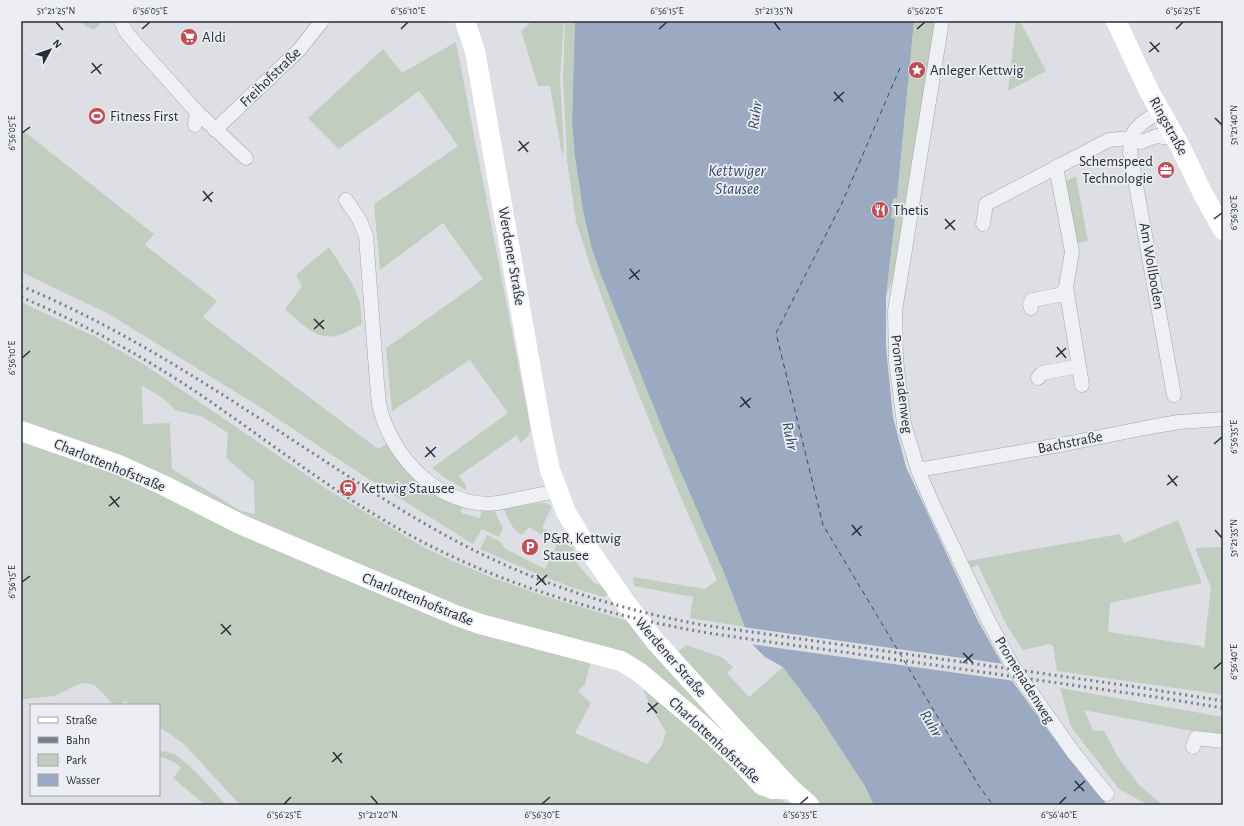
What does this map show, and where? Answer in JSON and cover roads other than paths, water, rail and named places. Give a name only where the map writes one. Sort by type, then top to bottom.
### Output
[{"type":"main road","name":"Werdener Straße","points":[[465,21],[475,50],[542,432],[550,470],[566,512],[584,544],[641,624],[733,727],[791,789],[809,805]]},
{"type":"main road","name":"Ringstraße","points":[[1116,21],[1146,86],[1180,146],[1203,194],[1223,230]]},
{"type":"main road","name":"Charlottenhofstraße","points":[[21,431],[119,465],[163,485],[242,525],[455,616],[621,661],[638,672],[705,728],[765,786],[773,789],[791,789]]},
{"type":"street","points":[[121,21],[126,32],[196,118],[215,130],[246,158]]},
{"type":"street","name":"Freihofstraße","points":[[215,130],[299,50],[322,21]]},
{"type":"street","name":"Promenadenweg","points":[[942,21],[895,311],[895,347],[901,403],[906,430],[918,470],[960,563],[1012,665],[1073,752],[1107,794]]},
{"type":"street","points":[[1131,138],[1138,126],[1161,111]]},
{"type":"street","points":[[983,224],[986,204],[1109,140],[1131,138],[1141,142],[1157,136],[1170,138],[1180,146]]},
{"type":"street","name":"Am Wollboden","points":[[1131,138],[1130,152],[1174,395]]},
{"type":"street","points":[[1056,167],[1072,252],[1066,290],[1082,385]]},
{"type":"street","points":[[346,200],[359,218],[366,236],[380,405],[386,426],[404,457],[413,469],[439,489],[460,501],[470,503],[498,504],[557,491]]},
{"type":"street","points":[[1031,308],[1030,304],[1032,300],[1058,295],[1066,290]]},
{"type":"street","points":[[1038,378],[1042,373],[1079,366]]},
{"type":"street","name":"Bachstraße","points":[[918,470],[1065,444],[1150,426],[1179,422],[1223,419]]},
{"type":"street","points":[[1193,747],[1196,738],[1223,741]]},
{"type":"water","name":"Kettwiger Stausee","points":[[575,21],[914,21],[897,198],[894,198],[893,200],[891,218],[895,219],[886,296],[886,347],[893,417],[906,467],[978,621],[1010,678],[1067,756],[1107,805],[874,805],[864,785],[818,714],[783,667],[765,657],[751,643],[727,580],[667,440],[601,275],[591,246],[582,205],[572,122]]},
{"type":"railway","points":[[21,286],[96,321],[168,361],[437,531],[516,570],[576,593],[639,611],[703,625],[1137,687],[1223,701]]},
{"type":"railway","points":[[21,297],[110,340],[153,365],[195,391],[350,499],[415,538],[479,569],[542,592],[638,619],[703,632],[1223,708]]},
{"type":"place","name":"Aldi","points":[[189,37]]},
{"type":"place","name":"Anleger Kettwig","points":[[917,70]]},
{"type":"place","name":"Fitness First","points":[[97,116]]},
{"type":"place","name":"Schemspeed Technologie","points":[[1166,170]]},
{"type":"place","name":"Thetis","points":[[880,210]]},
{"type":"place","name":"Kettwig Stausee","points":[[348,488]]},
{"type":"place","name":"P&R, Kettwig Stausee","points":[[530,547]]},
{"type":"water label","name":"Ruhr","points":[[754,115]]},
{"type":"water label","name":"Ruhr","points":[[791,436]]},
{"type":"water label","name":"Ruhr","points":[[932,723]]}]
